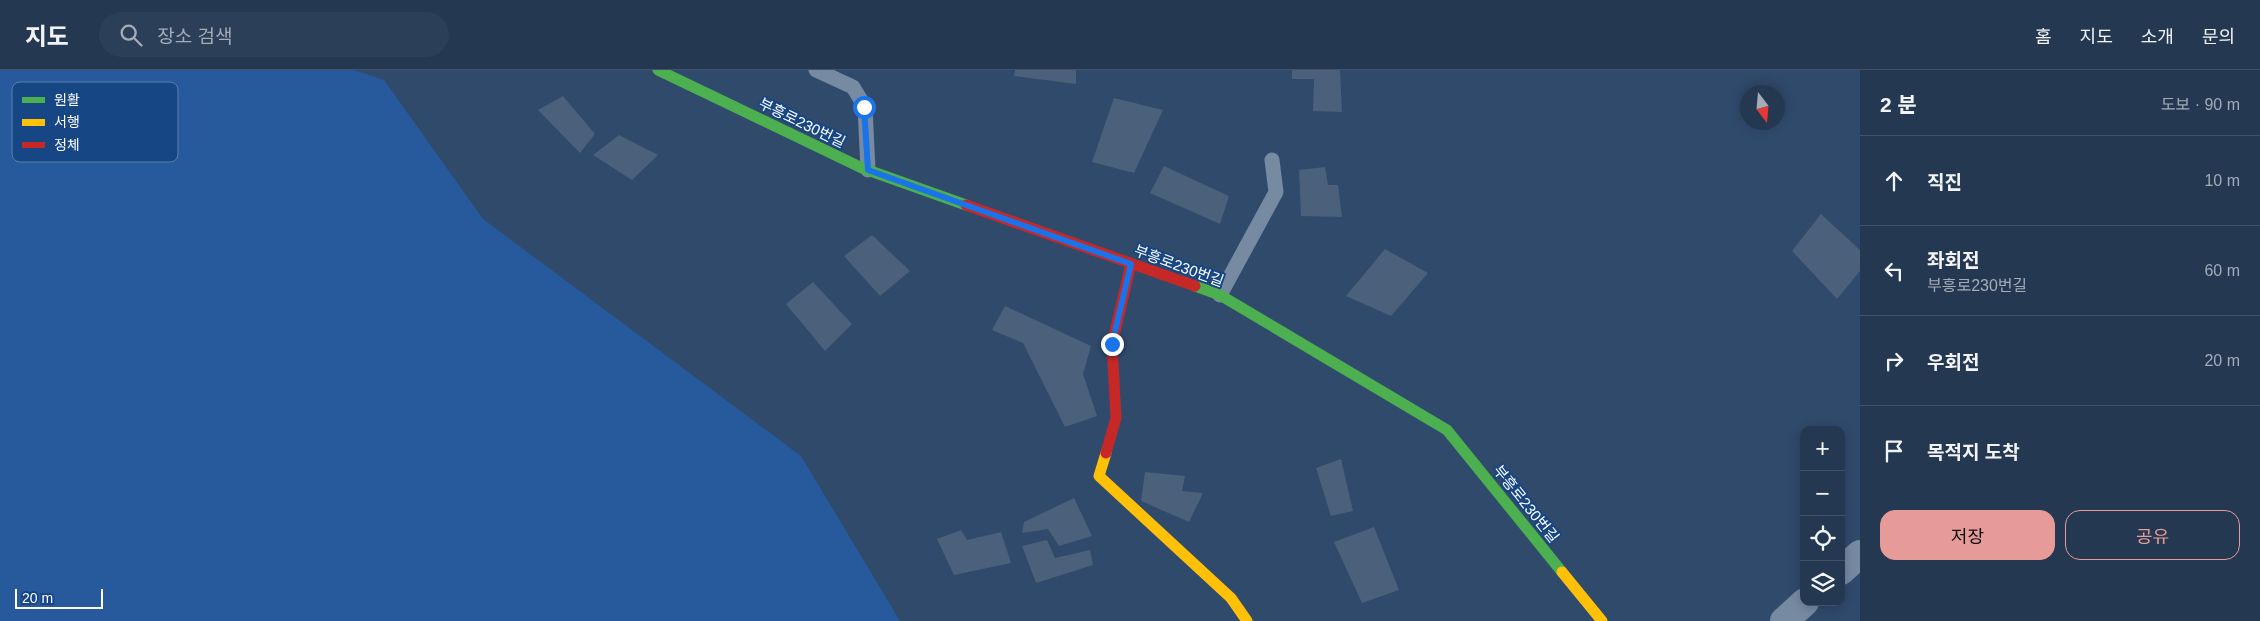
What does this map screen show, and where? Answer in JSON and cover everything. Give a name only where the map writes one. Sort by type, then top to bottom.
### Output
[{"type":"street","name":"부흥로230번길","points":[[658,70],[868,170],[1220,296],[1447,430],[1602,621]]},
{"type":"street","points":[[1131,264],[1112,344],[1116,418],[1100,476],[1232,598],[1247,621]]},
{"type":"street","points":[[1845,567],[1860,554]]},
{"type":"street","points":[[1784,621],[1801,606]]},
{"type":"lane","points":[[816,70],[853,87],[864,107],[868,170]]},
{"type":"lane","points":[[1220,296],[1276,192],[1272,160]]},
{"type":"shaded area","points":[[0,70],[354,70],[384,80],[483,219],[801,456],[900,621],[0,621]]},
{"type":"building","points":[[1015,70],[1076,70],[1076,84],[1014,76]]},
{"type":"building","points":[[1292,70],[1340,70],[1342,112],[1313,111],[1314,79],[1292,79]]},
{"type":"building","points":[[563,96],[595,134],[580,153],[538,110]]},
{"type":"building","points":[[1114,98],[1163,110],[1134,173],[1092,162]]},
{"type":"building","points":[[619,135],[658,155],[632,180],[593,155]]},
{"type":"building","points":[[1164,166],[1229,196],[1220,224],[1150,193]]},
{"type":"building","points":[[1325,167],[1328,185],[1338,185],[1342,217],[1301,216],[1299,170]]},
{"type":"building","points":[[1821,214],[1860,250],[1860,271],[1837,299],[1792,251]]},
{"type":"building","points":[[872,235],[910,271],[880,296],[844,256]]},
{"type":"building","points":[[1385,249],[1428,273],[1391,316],[1346,296]]},
{"type":"building","points":[[813,282],[852,324],[825,351],[786,304]]},
{"type":"building","points":[[1005,306],[1091,346],[1083,374],[1097,416],[1065,427],[1023,343],[992,330]]},
{"type":"building","points":[[1341,459],[1353,511],[1331,516],[1316,468]]},
{"type":"building","points":[[1145,472],[1185,476],[1182,491],[1203,493],[1189,522],[1141,501]]},
{"type":"building","points":[[1074,498],[1092,536],[1059,546],[1048,529],[1022,533],[1024,522]]},
{"type":"building","points":[[1374,527],[1399,590],[1362,603],[1334,542]]},
{"type":"building","points":[[961,530],[967,540],[1001,532],[1011,563],[954,575],[937,539]]},
{"type":"building","points":[[1047,540],[1055,558],[1090,550],[1093,565],[1036,583],[1022,546]]},
{"type":"traffic: fast","points":[[658,70],[862,168],[966,205]]},
{"type":"traffic: fast","points":[[1195,286],[1220,295],[1447,430],[1562,572]]},
{"type":"traffic: slow","points":[[1106,453],[1099,476],[1231,598],[1247,621]]},
{"type":"traffic: slow","points":[[1562,572],[1602,621]]},
{"type":"traffic: jam","points":[[966,205],[1195,286]]},
{"type":"traffic: jam","points":[[1106,453],[1116,418],[1112,344],[1131,264]]},
{"type":"route","points":[[864,107],[868,170],[1131,264],[1112,344]]}]
